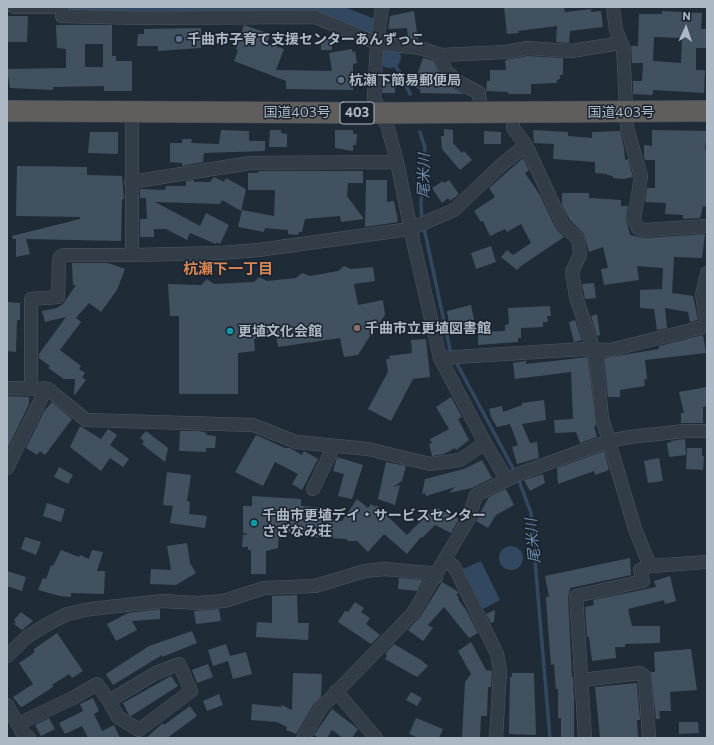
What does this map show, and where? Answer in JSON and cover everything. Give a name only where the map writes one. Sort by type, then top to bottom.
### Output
[{"type":"highway","name":"国道403号","points":[[7,111],[381,113],[707,111]]},
{"type":"street","points":[[14,7],[62,7],[62,16],[138,13],[315,13],[377,42],[420,48],[441,55],[506,52],[527,48],[571,52],[621,43]]},
{"type":"street","points":[[382,7],[377,42],[374,98],[387,125],[397,162],[410,229],[440,358],[485,443],[513,477]]},
{"type":"street","points":[[613,7],[616,30],[623,47],[626,128],[641,176],[634,220],[638,228],[654,230],[700,225],[707,226]]},
{"type":"street","points":[[441,55],[444,70],[457,81],[479,93],[481,112]]},
{"type":"street","points":[[132,111],[132,255]]},
{"type":"street","points":[[513,112],[513,128],[526,145],[563,224],[578,239],[580,255],[572,272],[576,298],[596,357],[602,418],[635,529],[650,566]]},
{"type":"street","points":[[7,468],[42,397],[37,387],[30,298],[58,297],[60,257],[64,255],[220,253],[258,250],[410,229],[454,210],[500,166],[526,145]]},
{"type":"street","points":[[131,182],[250,163],[397,162]]},
{"type":"street","points":[[440,358],[593,349],[610,350],[707,326],[702,295],[707,273]]},
{"type":"street","points":[[7,388],[48,388],[86,420],[254,425],[296,442],[368,449],[430,464],[460,460],[485,443]]},
{"type":"street","points":[[303,738],[321,708],[413,613],[436,577],[468,520],[476,495],[513,477],[609,441],[638,436],[707,431]]},
{"type":"street","points":[[313,489],[334,446]]},
{"type":"street","points":[[446,559],[455,568],[497,654],[500,671],[496,738]]},
{"type":"street","points":[[585,738],[576,596],[643,581],[640,570],[650,566],[707,562]]},
{"type":"street","points":[[7,656],[28,636],[46,624],[67,614],[91,609],[162,601],[199,603],[224,601],[264,588],[315,586],[366,571],[384,569],[430,573],[436,577]]},
{"type":"street","points":[[18,724],[73,698],[97,684],[109,701],[118,718],[139,730],[191,691],[179,664],[156,673],[109,701]]},
{"type":"street","points":[[582,680],[640,673],[645,677],[649,738]]},
{"type":"street","points":[[336,691],[376,738]]},
{"type":"street","points":[[7,704],[22,732],[29,738]]},
{"type":"water","points":[[511,546],[520,549],[523,558],[520,567],[511,570],[502,567],[499,558],[502,549]]},
{"type":"water","points":[[481,561],[500,600],[483,609],[463,569]]},
{"type":"building","points":[[504,7],[564,7],[565,12],[591,9],[591,12],[601,11],[603,27],[570,31],[569,43],[556,42],[557,26],[518,31],[519,33],[507,34]]},
{"type":"building","points":[[414,11],[418,40],[408,39],[407,28],[388,29],[390,16]]},
{"type":"building","points":[[662,11],[702,13],[701,29],[707,29],[707,48],[696,48],[696,70],[705,70],[704,93],[653,90],[653,94],[651,95],[633,94],[633,81],[642,81],[643,63],[632,63],[631,46],[638,46],[639,14],[662,14]],"holes":[[[654,37],[682,38],[681,63],[653,61]]]},
{"type":"building","points":[[7,16],[28,16],[27,42],[7,42]]},
{"type":"building","points":[[56,25],[112,25],[112,56],[116,56],[116,61],[132,61],[132,91],[104,91],[104,86],[53,87],[53,90],[10,88],[7,69],[66,68],[66,49],[57,48]],"holes":[[[85,44],[103,44],[103,67],[85,67]]]},
{"type":"building","points":[[244,25],[270,34],[267,43],[284,49],[276,70],[332,71],[329,53],[352,49],[352,52],[355,51],[357,63],[353,64],[353,90],[286,89],[286,81],[234,61],[238,50],[236,49]]},
{"type":"building","points":[[201,28],[201,48],[158,51],[158,46],[137,46],[138,34],[144,34],[144,29]]},
{"type":"building","points":[[321,38],[332,38],[332,50],[321,50]]},
{"type":"building","points":[[527,56],[563,58],[563,75],[560,75],[560,79],[557,80],[557,83],[531,84],[531,94],[508,94],[508,92],[486,91],[487,81],[490,81],[490,70],[506,70],[505,60]]},
{"type":"building","points":[[423,58],[434,61],[440,76],[452,87],[464,94],[420,93],[420,89],[416,88],[416,78]]},
{"type":"building","points":[[383,81],[395,81],[395,93],[382,93]]},
{"type":"building","points":[[444,129],[453,130],[453,143],[462,153],[464,151],[472,160],[460,170],[442,149],[441,136],[444,136]]},
{"type":"building","points":[[221,130],[249,131],[249,141],[265,141],[265,151],[204,153],[203,162],[182,166],[182,163],[170,162],[170,143],[182,143],[182,139],[192,139],[191,143],[219,144]]},
{"type":"building","points":[[270,130],[281,130],[281,133],[287,134],[287,147],[269,147]]},
{"type":"building","points":[[335,130],[353,130],[353,134],[357,134],[356,145],[353,145],[353,151],[335,148]]},
{"type":"building","points":[[533,130],[568,132],[568,136],[592,138],[592,132],[620,131],[625,160],[628,159],[633,177],[624,179],[613,178],[613,176],[607,174],[595,173],[595,162],[553,159],[554,144],[534,143]]},
{"type":"building","points":[[652,130],[707,131],[705,150],[707,151],[707,207],[703,206],[700,218],[683,219],[683,215],[665,214],[666,203],[645,202],[647,188],[655,188],[655,160],[645,160],[644,157],[644,145],[652,146]]},
{"type":"building","points":[[484,131],[501,132],[501,144],[484,144]]},
{"type":"building","points":[[90,132],[118,132],[118,154],[88,153]]},
{"type":"building","points":[[523,158],[529,170],[525,173],[540,195],[556,229],[564,237],[517,270],[501,257],[507,250],[513,255],[531,243],[521,224],[507,232],[505,229],[490,236],[483,221],[481,222],[474,211],[495,197],[489,188]]},
{"type":"building","points":[[17,166],[87,167],[87,175],[122,176],[124,199],[122,199],[121,241],[26,239],[30,254],[16,257],[16,239],[13,239],[12,236],[80,219],[80,217],[16,216]]},
{"type":"building","points":[[258,171],[363,171],[363,183],[348,183],[347,196],[364,219],[341,222],[340,216],[305,219],[302,232],[299,232],[298,235],[288,234],[288,230],[265,228],[264,232],[238,227],[242,210],[274,216],[275,190],[248,190],[248,173],[258,173]]},
{"type":"building","points":[[214,177],[224,182],[226,178],[246,189],[241,211],[222,200],[220,204],[155,202],[200,226],[206,213],[229,225],[220,244],[217,242],[216,244],[190,233],[187,240],[166,229],[154,229],[154,237],[140,237],[140,219],[147,219],[146,198],[140,198],[140,189],[165,190],[166,186],[186,186],[186,181],[194,180],[194,182],[210,182]]},
{"type":"building","points":[[366,180],[387,180],[387,202],[394,201],[398,222],[365,227]]},
{"type":"building","points":[[449,180],[459,194],[450,201],[448,198],[442,203],[432,188],[443,181],[444,183]]},
{"type":"building","points":[[562,193],[589,193],[589,198],[621,200],[621,206],[628,206],[626,219],[630,235],[645,238],[705,234],[702,258],[674,257],[672,293],[693,296],[698,320],[690,322],[688,312],[665,308],[667,328],[657,330],[654,309],[640,308],[640,290],[662,289],[663,268],[637,266],[639,280],[604,285],[601,269],[608,268],[603,247],[589,252],[584,234],[570,220],[562,205]]},
{"type":"building","points":[[491,246],[496,262],[476,269],[471,253]]},
{"type":"building","points":[[72,263],[108,263],[125,269],[117,290],[101,312],[89,303],[76,318],[81,322],[60,350],[81,366],[79,369],[85,373],[82,377],[86,380],[74,396],[75,379],[64,379],[48,368],[50,366],[39,358],[39,354],[66,317],[45,322],[42,311],[57,308],[63,304],[76,285],[73,285]]},
{"type":"building","name":"更埴文化会館","points":[[344,266],[351,269],[373,267],[375,281],[354,284],[358,305],[383,300],[385,315],[373,332],[373,336],[370,336],[358,355],[344,357],[340,338],[278,347],[276,336],[254,339],[255,351],[238,353],[238,394],[179,394],[179,316],[170,316],[168,284],[201,285],[207,279],[214,284],[254,282],[259,277],[267,281],[296,278],[302,273],[310,276],[338,271]]},
{"type":"building","points":[[594,283],[596,298],[585,299],[582,284]]},
{"type":"building","points":[[8,302],[20,303],[20,320],[17,320],[16,352],[7,351]]},
{"type":"building","points":[[471,305],[474,320],[449,324],[447,311]]},
{"type":"building","points":[[550,306],[551,316],[547,316],[548,322],[543,322],[543,327],[521,328],[521,338],[518,338],[518,342],[478,345],[478,332],[505,331],[505,325],[509,324],[508,308]]},
{"type":"building","points":[[597,314],[600,335],[597,336],[591,316]]},
{"type":"building","points":[[575,320],[582,340],[574,342],[569,322]]},
{"type":"building","points":[[703,335],[706,353],[645,360],[647,379],[644,380],[645,386],[620,390],[620,397],[608,397],[604,358],[659,349],[659,346]]},
{"type":"building","points":[[426,339],[430,377],[413,379],[391,421],[368,409],[388,372],[386,359],[390,359],[389,356],[412,353],[411,340]]},
{"type":"building","points":[[588,357],[596,426],[594,426],[597,437],[580,443],[576,432],[555,433],[554,420],[573,419],[571,372],[515,379],[513,363],[526,361],[526,364]]},
{"type":"building","points":[[707,387],[707,406],[703,407],[703,423],[681,423],[681,413],[684,413],[679,392]]},
{"type":"building","points":[[7,396],[29,397],[29,404],[7,450]]},
{"type":"building","points":[[451,397],[462,417],[458,419],[469,440],[456,450],[455,448],[444,454],[432,456],[429,444],[432,443],[430,439],[449,429],[436,407]]},
{"type":"building","points":[[544,400],[546,420],[522,424],[530,443],[537,442],[539,458],[517,464],[512,447],[518,445],[510,424],[497,427],[491,417],[489,409],[502,406],[503,412],[522,405],[522,403]]},
{"type":"building","points":[[52,402],[72,419],[45,455],[40,451],[37,455],[26,448],[44,411]]},
{"type":"building","points":[[80,426],[101,439],[108,429],[117,435],[110,445],[129,459],[123,467],[110,458],[101,471],[70,447]]},
{"type":"building","points":[[146,431],[168,448],[165,462],[142,444],[144,441],[140,438]]},
{"type":"building","points":[[180,431],[199,431],[207,433],[206,435],[216,436],[215,448],[206,448],[206,452],[179,451]]},
{"type":"building","points":[[256,435],[285,448],[290,448],[302,455],[304,451],[318,459],[302,490],[292,484],[298,474],[275,462],[263,486],[235,472]]},
{"type":"building","points":[[685,439],[686,455],[669,457],[667,443]]},
{"type":"building","points":[[687,448],[702,448],[702,456],[704,456],[703,470],[686,469]]},
{"type":"building","points":[[604,451],[609,470],[595,475],[594,471],[558,484],[557,468]]},
{"type":"building","points":[[337,457],[363,465],[352,499],[338,496],[344,474],[333,471]]},
{"type":"building","points":[[659,458],[663,481],[648,483],[644,461]]},
{"type":"building","points":[[482,460],[492,478],[472,488],[449,493],[455,487],[426,496],[425,493],[422,494],[425,479],[464,469]]},
{"type":"building","points":[[386,462],[406,466],[402,481],[393,487],[400,485],[395,505],[378,499]]},
{"type":"building","points":[[59,467],[73,475],[68,484],[54,477]]},
{"type":"building","points":[[167,472],[191,475],[187,501],[190,502],[189,514],[207,516],[205,528],[170,523],[173,506],[163,505]]},
{"type":"building","points":[[543,474],[545,483],[530,491],[524,480]]},
{"type":"building","points":[[506,489],[514,505],[496,515],[488,528],[476,521],[489,497]]},
{"type":"building","points":[[252,496],[301,499],[301,506],[328,508],[327,520],[342,521],[357,499],[368,508],[371,504],[375,507],[376,505],[407,535],[435,507],[459,519],[451,533],[435,525],[422,538],[421,537],[407,554],[384,534],[368,552],[357,541],[314,537],[314,534],[279,532],[278,548],[266,551],[266,574],[251,574],[251,550],[248,550],[248,547],[242,547],[243,535],[249,534],[243,533],[243,506],[252,506]]},
{"type":"building","points":[[47,503],[65,509],[61,522],[43,516]]},
{"type":"building","points":[[25,537],[41,542],[36,555],[21,549]]},
{"type":"building","points":[[187,543],[190,563],[196,573],[176,585],[150,584],[151,569],[171,570],[167,546]]},
{"type":"building","points":[[61,550],[89,559],[92,550],[103,552],[97,571],[105,571],[104,594],[71,593],[71,597],[60,596],[38,590],[43,578],[46,579],[51,565],[53,566]]},
{"type":"building","points":[[630,558],[631,575],[570,588],[568,597],[574,698],[574,738],[561,738],[561,718],[558,718],[558,689],[556,689],[554,664],[551,665],[546,597],[549,597],[545,576]]},
{"type":"building","points":[[7,571],[26,577],[22,591],[7,586]]},
{"type":"building","points":[[670,576],[676,601],[665,604],[664,600],[628,609],[632,626],[660,626],[660,643],[625,644],[625,647],[615,647],[616,658],[592,661],[589,637],[587,637],[585,607],[594,605],[593,600],[656,587],[654,581]]},
{"type":"building","points":[[399,578],[423,580],[417,591],[398,589]]},
{"type":"building","points":[[442,582],[457,591],[459,594],[456,594],[459,598],[458,599],[466,610],[478,633],[469,638],[444,607],[428,625],[433,628],[423,641],[408,630],[420,617]]},
{"type":"building","points":[[297,595],[298,623],[309,623],[308,640],[256,637],[257,622],[272,623],[272,596]]},
{"type":"building","points":[[355,602],[364,608],[361,612],[370,618],[366,624],[380,635],[371,644],[338,622],[345,611],[348,612]]},
{"type":"building","points":[[160,609],[160,619],[132,621],[137,630],[116,641],[107,624],[128,613]]},
{"type":"building","points":[[219,609],[221,621],[196,624],[194,611]]},
{"type":"building","points":[[495,610],[494,622],[491,623],[486,614]]},
{"type":"building","points":[[21,612],[33,621],[22,630],[14,624],[16,622],[14,620]]},
{"type":"building","points":[[192,631],[197,643],[162,657],[162,655],[113,685],[106,674],[149,646]]},
{"type":"building","points":[[57,633],[83,671],[72,678],[69,674],[52,685],[53,687],[22,707],[13,697],[33,684],[19,663],[34,653],[34,649]]},
{"type":"building","points":[[471,642],[486,670],[492,671],[491,687],[488,687],[487,716],[481,716],[480,738],[462,737],[465,682],[471,674],[458,651]]},
{"type":"building","points":[[226,644],[230,656],[246,652],[252,674],[233,679],[228,661],[213,666],[208,650]]},
{"type":"building","points":[[394,644],[421,660],[428,666],[417,677],[385,659],[387,655],[385,654]]},
{"type":"building","points":[[691,649],[697,690],[670,692],[671,711],[659,711],[660,719],[656,719],[651,672],[655,672],[654,652]]},
{"type":"building","points":[[208,664],[213,677],[197,683],[192,670]]},
{"type":"building","points":[[293,673],[322,674],[321,697],[314,704],[296,734],[286,730],[287,727],[277,722],[251,720],[252,704],[281,707],[282,705],[292,710]]},
{"type":"building","points":[[512,673],[534,673],[536,735],[509,734],[510,677],[512,677]]},
{"type":"building","points":[[171,676],[178,686],[131,716],[129,715],[123,703]]},
{"type":"building","points":[[637,683],[640,720],[637,720],[638,738],[600,738],[595,687]]},
{"type":"building","points":[[411,692],[422,698],[417,706],[406,700]]},
{"type":"building","points":[[219,694],[223,705],[207,711],[203,701]]},
{"type":"building","points":[[93,698],[99,711],[94,714],[102,731],[114,725],[120,738],[88,738],[82,726],[65,734],[59,723],[83,711],[80,704]]},
{"type":"building","points":[[190,706],[197,716],[167,738],[146,738],[163,723],[164,725]]},
{"type":"building","points":[[332,709],[358,729],[352,738],[343,738],[332,730],[327,738],[319,738],[314,735]]},
{"type":"building","points":[[49,718],[55,729],[41,736],[35,725]]},
{"type":"building","points":[[416,718],[443,729],[439,738],[419,738],[409,734]]},
{"type":"building","points":[[679,722],[698,722],[699,733],[679,734]]},
{"type":"waterway","name":"尾米川","points":[[71,8],[307,8],[323,10],[370,29]]},
{"type":"waterway","name":"尾米川","points":[[387,52],[390,57]]},
{"type":"waterway","points":[[390,57],[402,76],[410,94]]},
{"type":"waterway","name":"尾米川","points":[[420,132],[425,148],[421,203],[422,220]]},
{"type":"waterway","name":"尾米川","points":[[424,228],[450,349]]},
{"type":"waterway","name":"尾米川","points":[[456,362],[515,472]]},
{"type":"waterway","name":"尾米川","points":[[518,478],[531,513],[550,738]]},
{"type":"place","name":"千曲市子育て支援センターあんずっこ","points":[[179,39]]},
{"type":"place","name":"杭瀬下簡易郵便局","points":[[341,80]]},
{"type":"place","name":"千曲市立更埴図書館","points":[[357,328]]},
{"type":"place","name":"更埴文化会館","points":[[230,331]]},
{"type":"place","name":"千曲市更埴デイ・サービスセンター さざなみ荘","points":[[254,523]]},
{"type":"district","name":"杭瀬下一丁目","points":[[228,269]]}]
